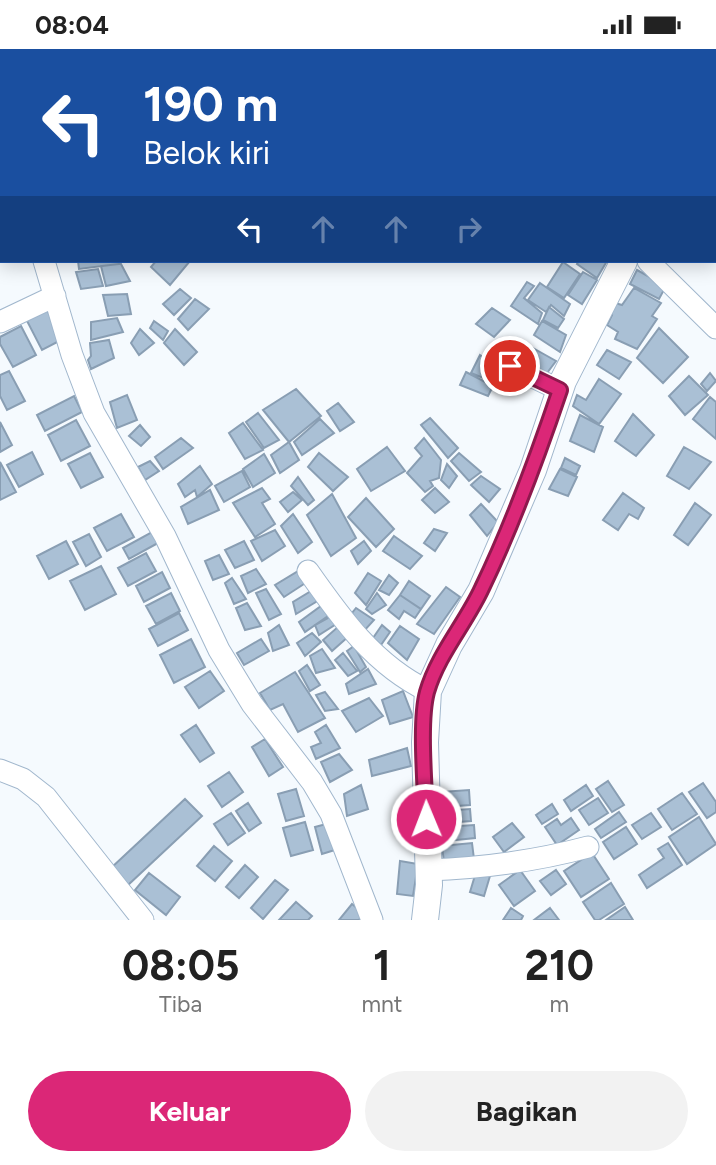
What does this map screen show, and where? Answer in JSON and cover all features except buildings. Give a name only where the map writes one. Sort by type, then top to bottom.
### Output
[{"type":"main road","points":[[425,920],[429,885],[425,742],[428,691],[504,541],[533,470],[560,390],[623,263]]},
{"type":"street","points":[[45,263],[72,355],[94,413],[165,536],[219,650],[252,704],[312,782],[331,814],[372,920]]},
{"type":"street","points":[[650,263],[716,328]]},
{"type":"street","points":[[0,322],[55,296]]},
{"type":"street","points":[[510,366],[560,390]]},
{"type":"street","points":[[308,571],[350,630],[368,649],[404,678],[428,691]]},
{"type":"street","points":[[0,770],[23,779],[46,797],[143,920]]},
{"type":"street","points":[[428,870],[557,856],[589,847]]},
{"type":"route","points":[[426,819],[425,706],[428,691],[449,645],[481,591],[509,528],[533,470],[560,390],[510,366]]}]
